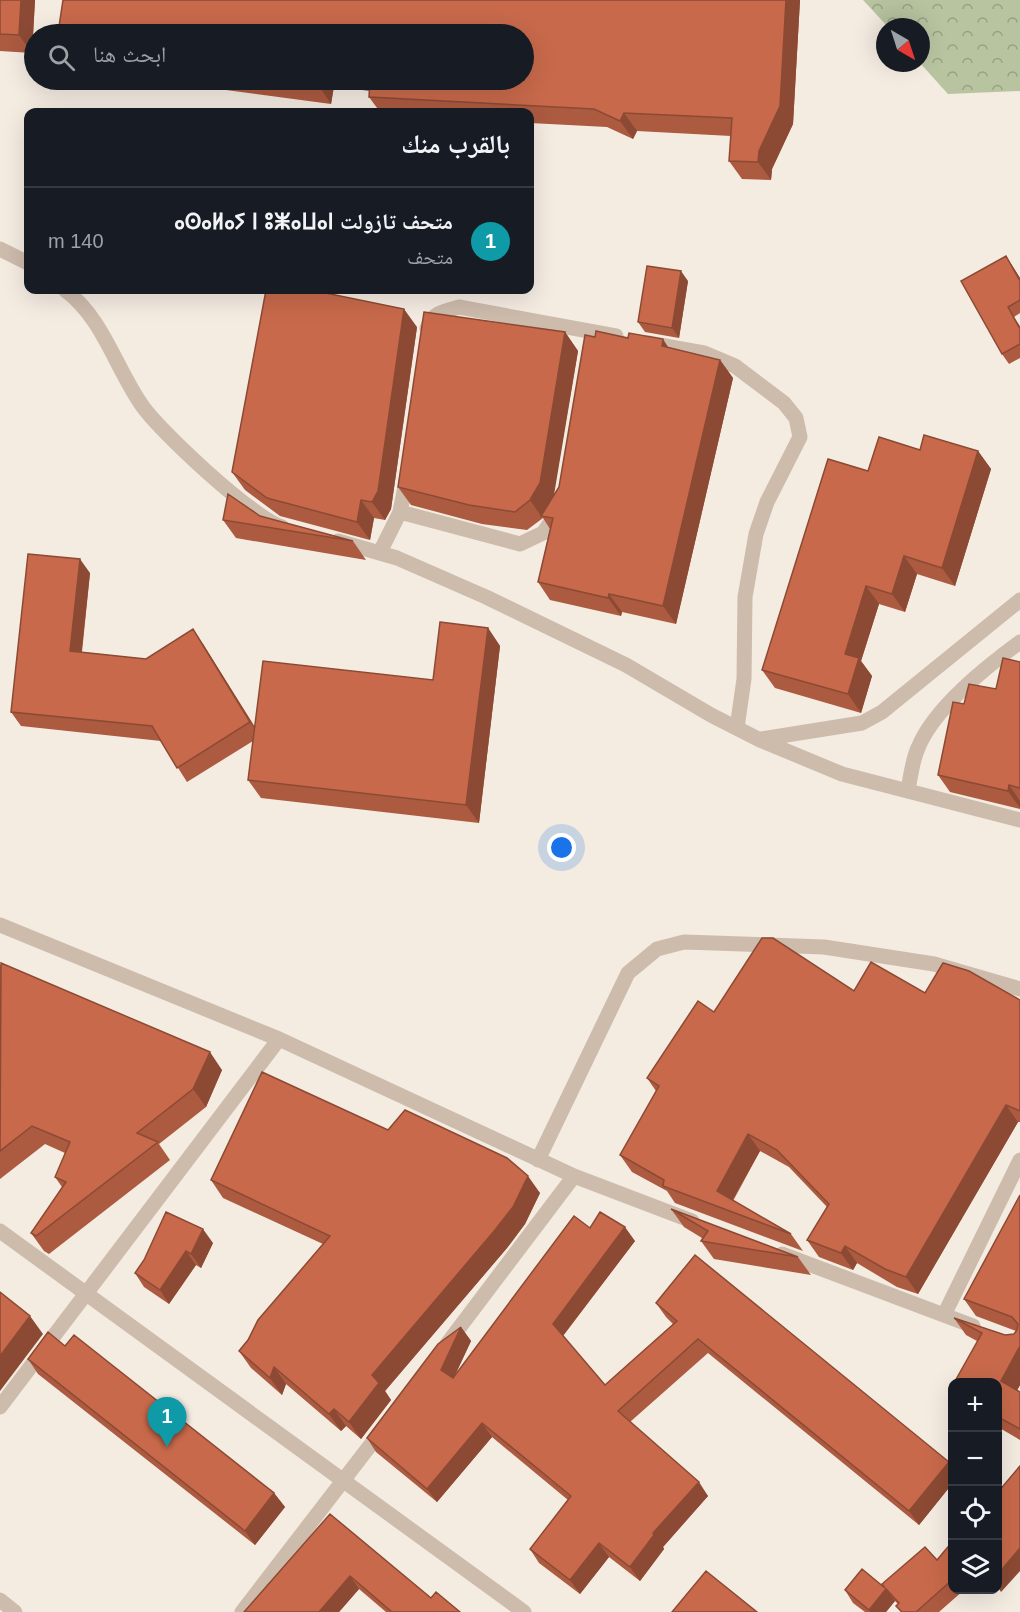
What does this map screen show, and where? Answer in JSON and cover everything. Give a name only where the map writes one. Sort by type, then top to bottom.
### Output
[{"type":"street","points":[[0,249],[24,261]]},
{"type":"street","points":[[71,294],[81,301],[123,369],[141,404],[187,454],[251,508],[276,525],[296,530]]},
{"type":"street","points":[[424,343],[430,319],[441,311],[459,307],[590,338],[704,353],[735,366],[784,403],[796,418],[800,437],[767,502],[756,534],[745,597],[743,698],[737,728]]},
{"type":"street","points":[[380,552],[400,512],[409,461]]},
{"type":"street","points":[[400,512],[520,544],[543,532],[556,517],[564,493]]},
{"type":"street","points":[[326,538],[380,552],[486,597],[616,660],[760,740],[842,774],[908,789],[1020,820]]},
{"type":"street","points":[[760,740],[862,723],[882,712],[1020,600]]},
{"type":"street","points":[[908,789],[918,748],[950,702],[990,664],[1020,642]]},
{"type":"street","points":[[0,925],[279,1039],[574,1176],[709,1227]]},
{"type":"street","points":[[538,1160],[628,973],[657,949],[684,942],[824,947],[934,964],[1020,989]]},
{"type":"street","points":[[0,1407],[279,1039]]},
{"type":"street","points":[[944,1315],[1020,1160]]},
{"type":"street","points":[[437,1358],[574,1176]]},
{"type":"street","points":[[0,1231],[524,1612]]},
{"type":"street","points":[[765,1248],[987,1331]]},
{"type":"street","points":[[242,1612],[393,1415]]},
{"type":"street","points":[[0,1600],[15,1612]]},
{"type":"green space","points":[[863,0],[1020,0],[1020,91],[948,94],[928,72],[930,72],[930,18],[880,18]]},
{"type":"building","points":[[0,0],[21,0],[19,35],[0,34]]},
{"type":"building","points":[[63,0],[786,0],[780,106],[759,151],[758,162],[729,161],[732,118],[624,113],[620,121],[594,109],[369,97],[369,90],[534,90],[534,24],[59,24]]},
{"type":"building","points":[[1006,256],[1020,281],[1020,300],[1008,307],[1020,329],[1020,344],[1002,354],[961,281]]},
{"type":"building","points":[[647,266],[681,271],[672,328],[638,322]]},
{"type":"building","points":[[265,294],[331,294],[404,309],[378,491],[372,502],[361,500],[357,522],[267,498],[232,472]]},
{"type":"building","points":[[424,312],[565,332],[540,483],[530,500],[515,512],[469,505],[398,487]]},
{"type":"building","points":[[596,331],[628,338],[629,333],[663,339],[662,346],[720,360],[663,606],[609,594],[608,598],[538,582],[553,518],[541,516],[559,487],[585,335],[595,337]]},
{"type":"building","points":[[924,435],[978,451],[942,568],[904,556],[892,594],[866,586],[845,654],[859,658],[848,694],[762,670],[828,459],[868,471],[879,437],[920,450]]},
{"type":"building","points":[[228,494],[260,516],[353,541],[223,520]]},
{"type":"building","points":[[28,554],[80,559],[70,651],[146,659],[193,629],[250,722],[177,768],[152,726],[11,712]]},
{"type":"building","points":[[440,622],[488,628],[466,805],[248,780],[263,661],[433,680]]},
{"type":"building","points":[[1003,658],[1020,662],[1020,788],[1009,785],[1008,791],[938,775],[953,702],[964,704],[969,684],[996,689]]},
{"type":"building","points":[[762,938],[773,938],[854,991],[871,962],[925,993],[943,963],[969,971],[1020,1000],[1020,1111],[1006,1105],[906,1277],[885,1269],[845,1246],[841,1253],[807,1240],[829,1204],[777,1150],[748,1134],[717,1191],[791,1234],[663,1186],[664,1180],[620,1155],[659,1086],[647,1078],[698,1001],[714,1012]]},
{"type":"building","points":[[1,963],[210,1052],[193,1089],[137,1133],[158,1142],[36,1236],[31,1233],[66,1182],[55,1177],[70,1142],[32,1126],[0,1151]]},
{"type":"building","points":[[262,1072],[388,1130],[405,1110],[507,1158],[528,1176],[513,1207],[495,1230],[372,1375],[379,1383],[349,1422],[334,1409],[329,1414],[274,1367],[270,1378],[239,1351],[248,1340],[258,1320],[330,1236],[211,1180]]},
{"type":"building","points":[[1020,1195],[1020,1346],[1002,1379],[957,1378],[982,1333],[954,1318],[1005,1335],[1014,1334],[1018,1324],[1012,1317],[964,1299]]},
{"type":"building","points":[[671,1209],[798,1257],[701,1241],[708,1231]]},
{"type":"building","points":[[166,1212],[203,1229],[191,1254],[186,1251],[160,1290],[135,1273],[144,1260]]},
{"type":"building","points":[[600,1212],[625,1227],[553,1324],[605,1385],[677,1321],[656,1303],[695,1255],[948,1463],[909,1511],[698,1339],[618,1411],[699,1482],[653,1533],[654,1535],[630,1567],[599,1543],[570,1580],[530,1549],[571,1496],[482,1423],[427,1489],[367,1438],[438,1344],[461,1327],[441,1370],[453,1378],[574,1216],[590,1228]]},
{"type":"building","points":[[0,1292],[30,1316],[0,1356]]},
{"type":"building","points":[[48,1332],[65,1346],[74,1335],[274,1493],[245,1531],[28,1359]]},
{"type":"building","points":[[1002,1382],[1020,1392],[1020,1429],[1002,1419]]},
{"type":"building","points":[[1020,1466],[1020,1548],[1002,1569],[1002,1540],[1002,1487]]},
{"type":"building","points":[[330,1514],[431,1598],[436,1592],[460,1612],[392,1612],[350,1576],[319,1612],[244,1612]]},
{"type":"building","points":[[925,1547],[937,1560],[948,1547],[948,1584],[916,1612],[902,1612],[896,1606],[899,1603],[886,1589],[869,1610],[845,1590],[862,1569],[885,1588],[882,1584]]},
{"type":"building","points":[[706,1571],[757,1612],[672,1612]]},
{"type":"place","name":"متحف تازولت ⴰⵙⴰⵍⴰⵢ ⵏ ⵓⵥⴰⵡⴰⵏ","points":[[167,1447]]}]
